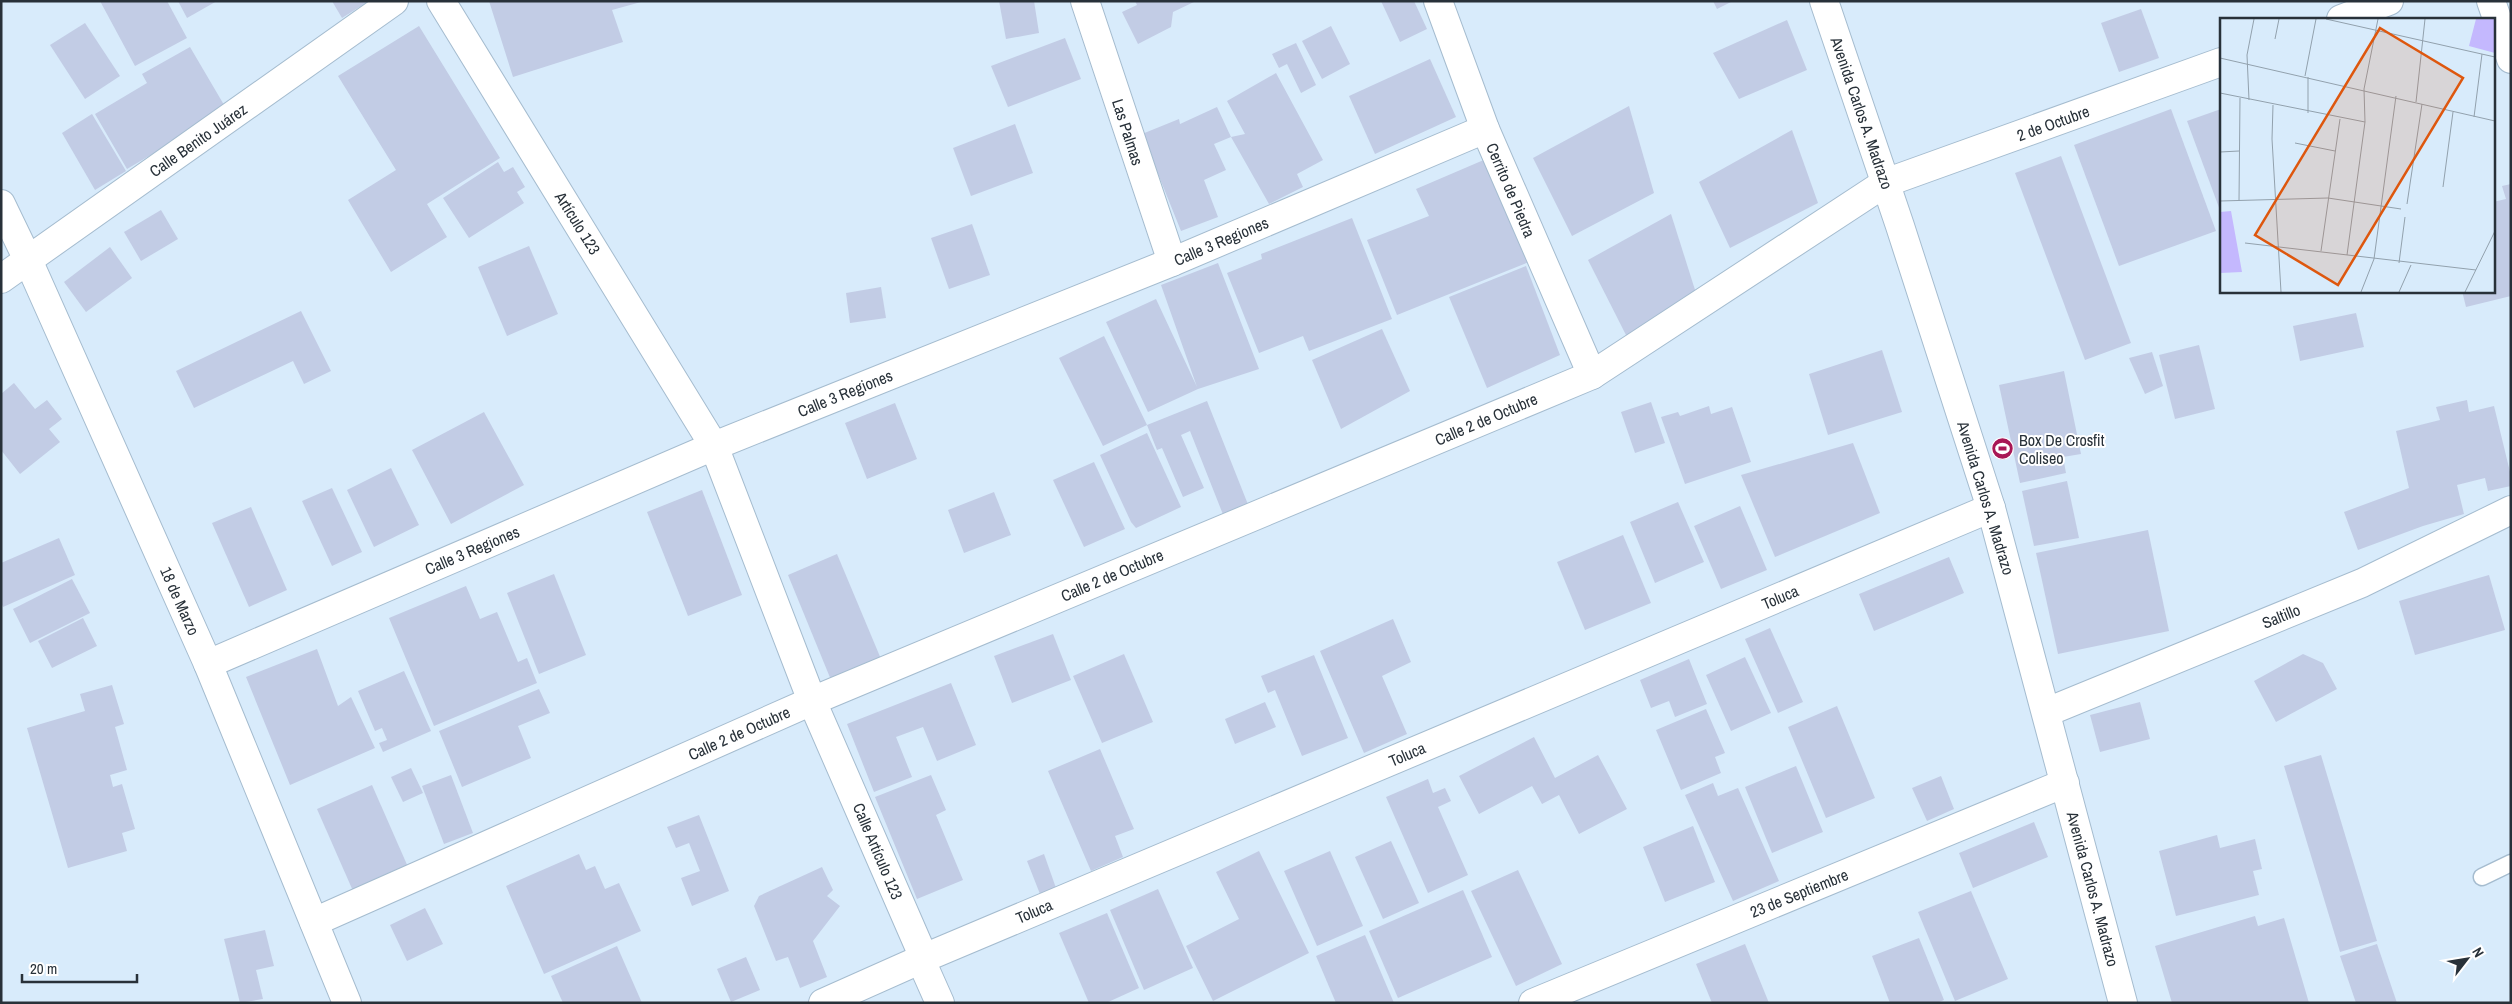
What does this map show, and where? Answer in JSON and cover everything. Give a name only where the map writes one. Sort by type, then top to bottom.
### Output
[{"type":"street","name":"Calle Benito Juárez","points":[[1,279],[394,1]]},
{"type":"street","name":"Artículo 123","points":[[441,1],[714,446],[812,701]]},
{"type":"street","name":"Las Palmas","points":[[1084,1],[1172,262]]},
{"type":"street","name":"Cerrito de Piedra","points":[[1438,1],[1485,129],[1592,375]]},
{"type":"street","name":"Avenida Carlos A. Madrazo","points":[[1824,1],[1991,508],[2047,712],[2123,1003]]},
{"type":"street","points":[[2344,18],[2389,1]]},
{"type":"street","points":[[2491,1],[2511,59]]},
{"type":"street","name":"2 de Octubre","points":[[1885,183],[2220,62]]},
{"type":"street","name":"Calle 3 Regiones","points":[[208,664],[714,446],[1172,262],[1485,129]]},
{"type":"street","name":"Calle 2 de Octubre","points":[[314,922],[812,701],[1592,375],[1885,183]]},
{"type":"street","name":"18 de Marzo","points":[[1,204],[28,260],[208,664],[347,1003]]},
{"type":"street","name":"Toluca","points":[[824,1003],[924,958],[1991,508]]},
{"type":"street","name":"Saltillo","points":[[2047,712],[2362,583],[2511,510]]},
{"type":"street","name":"Calle Artículo 123","points":[[812,701],[924,958],[924,967],[940,1003]]},
{"type":"street","name":"23 de Septiembre","points":[[1533,1003],[2065,783]]},
{"type":"lane","points":[[2482,877],[2511,863]]},
{"type":"building","points":[[100,1],[167,1],[187,38],[135,66]]},
{"type":"building","points":[[178,1],[217,1],[187,18]]},
{"type":"building","points":[[332,1],[369,1],[342,18]]},
{"type":"building","points":[[489,1],[641,2],[612,10],[623,42],[513,77]]},
{"type":"building","points":[[999,1],[1034,1],[1039,33],[1006,39]]},
{"type":"building","points":[[1135,1],[1196,1],[1173,12],[1171,27],[1138,44],[1122,12],[1137,5]]},
{"type":"building","points":[[1381,1],[1414,1],[1427,29],[1400,42]]},
{"type":"building","points":[[1713,1],[1733,1],[1717,9]]},
{"type":"building","points":[[2141,9],[2159,58],[2119,72],[2101,23]]},
{"type":"building","points":[[1787,20],[1807,70],[1739,99],[1713,53]]},
{"type":"building","points":[[85,23],[120,76],[85,99],[50,45]]},
{"type":"building","points":[[419,26],[500,158],[427,204],[447,237],[391,272],[348,200],[396,170],[338,76]]},
{"type":"building","points":[[1331,26],[1350,64],[1322,79],[1302,41]]},
{"type":"building","points":[[1065,38],[1081,79],[1008,107],[991,66]]},
{"type":"building","points":[[1296,43],[1316,85],[1301,93],[1287,64],[1279,68],[1272,54]]},
{"type":"building","points":[[190,47],[227,110],[127,169],[95,114],[147,83],[142,74]]},
{"type":"building","points":[[1430,59],[1456,117],[1375,154],[1349,96]]},
{"type":"building","points":[[1276,73],[1323,160],[1297,174],[1303,187],[1269,204],[1231,137],[1245,134],[1227,101]]},
{"type":"building","points":[[1629,106],[1654,193],[1572,236],[1533,158]]},
{"type":"building","points":[[1217,107],[1231,137],[1214,144],[1226,170],[1204,180],[1218,217],[1181,231],[1142,134],[1179,119],[1180,124]]},
{"type":"building","points":[[2171,109],[2216,231],[2119,266],[2074,145]]},
{"type":"building","points":[[2220,109],[2220,210],[2187,121]]},
{"type":"building","points":[[92,114],[126,171],[95,190],[62,133]]},
{"type":"building","points":[[1015,124],[1033,173],[971,196],[953,148]]},
{"type":"building","points":[[1792,130],[1818,203],[1730,248],[1699,182]]},
{"type":"building","points":[[2061,156],[2131,343],[2085,360],[2015,173]]},
{"type":"building","points":[[1486,159],[1529,262],[1397,315],[1367,240],[1429,216],[1416,189]]},
{"type":"building","points":[[498,162],[504,172],[513,167],[525,187],[517,192],[524,203],[469,238],[443,198]]},
{"type":"building","points":[[2511,184],[2511,296],[2466,307],[2462,292],[2494,292],[2494,202],[2506,199],[2502,186]]},
{"type":"building","points":[[161,210],[178,239],[141,261],[124,232]]},
{"type":"building","points":[[1671,214],[1696,293],[1627,337],[1588,260]]},
{"type":"building","points":[[1352,218],[1392,319],[1309,351],[1303,336],[1259,353],[1227,273],[1262,259],[1261,254]]},
{"type":"building","points":[[972,224],[990,275],[949,289],[931,238]]},
{"type":"building","points":[[529,246],[558,314],[507,336],[478,267]]},
{"type":"building","points":[[110,247],[132,278],[86,312],[64,282]]},
{"type":"building","points":[[1218,263],[1259,369],[1198,389],[1148,412],[1106,322],[1156,299],[1197,387],[1161,285]]},
{"type":"building","points":[[1526,266],[1560,355],[1487,388],[1449,297]]},
{"type":"building","points":[[881,287],[886,318],[850,323],[846,293]]},
{"type":"building","points":[[301,311],[331,371],[304,384],[293,361],[194,408],[176,371]]},
{"type":"building","points":[[2356,313],[2364,347],[2300,361],[2293,326]]},
{"type":"building","points":[[1382,329],[1410,391],[1341,429],[1312,360]]},
{"type":"building","points":[[1104,336],[1147,425],[1103,446],[1059,358]]},
{"type":"building","points":[[2199,345],[2215,409],[2175,419],[2159,355]]},
{"type":"building","points":[[1882,350],[1902,412],[1828,435],[1809,374]]},
{"type":"building","points":[[2152,352],[2163,386],[2145,394],[2129,358]]},
{"type":"building","points":[[2064,371],[2081,454],[2063,457],[2066,473],[2020,483],[1999,385]]},
{"type":"building","points":[[14,383],[35,409],[47,400],[62,419],[49,429],[60,442],[20,474],[1,450],[1,394]]},
{"type":"building","points":[[2467,400],[2469,412],[2494,406],[2511,476],[2511,486],[2488,491],[2485,478],[2457,485],[2464,514],[2423,526],[2358,550],[2344,512],[2409,488],[2396,431],[2440,420],[2436,407]]},
{"type":"building","points":[[1207,401],[1249,507],[1224,517],[1190,431],[1181,435],[1204,488],[1183,497],[1162,448],[1157,450],[1147,425]]},
{"type":"building","points":[[1651,402],[1665,443],[1635,453],[1621,412]]},
{"type":"building","points":[[895,403],[917,459],[867,479],[845,423]]},
{"type":"building","points":[[1709,406],[1711,414],[1732,407],[1751,462],[1685,484],[1661,417],[1678,412],[1680,416]]},
{"type":"building","points":[[484,412],[524,485],[451,524],[412,450]]},
{"type":"building","points":[[1147,433],[1181,507],[1136,528],[1131,522],[1100,455]]},
{"type":"building","points":[[1853,443],[1880,513],[1775,557],[1741,475]]},
{"type":"building","points":[[1094,462],[1125,529],[1084,547],[1053,480]]},
{"type":"building","points":[[391,468],[419,525],[374,547],[347,490]]},
{"type":"building","points":[[2067,481],[2079,538],[2034,546],[2022,491]]},
{"type":"building","points":[[332,488],[362,552],[332,566],[302,501]]},
{"type":"building","points":[[702,490],[742,595],[688,616],[647,512]]},
{"type":"building","points":[[994,492],[1011,535],[964,553],[948,510]]},
{"type":"building","points":[[1678,502],[1704,562],[1655,583],[1630,522]]},
{"type":"building","points":[[1740,506],[1767,570],[1721,589],[1694,526]]},
{"type":"building","points":[[251,507],[287,590],[249,607],[212,523]]},
{"type":"building","points":[[2148,530],[2169,631],[2058,654],[2036,553]]},
{"type":"building","points":[[1623,535],[1651,603],[1585,630],[1557,562]]},
{"type":"building","points":[[59,538],[75,575],[3,607],[1,602],[1,563]]},
{"type":"building","points":[[837,554],[881,659],[831,680],[788,575]]},
{"type":"building","points":[[1949,557],[1964,593],[1874,631],[1859,594]]},
{"type":"building","points":[[554,574],[586,655],[539,674],[507,593]]},
{"type":"building","points":[[2489,575],[2505,630],[2415,655],[2399,601]]},
{"type":"building","points":[[72,579],[90,613],[30,643],[13,609]]},
{"type":"building","points":[[466,586],[480,619],[497,612],[518,662],[527,658],[537,683],[434,726],[389,618]]},
{"type":"building","points":[[83,618],[97,646],[52,668],[38,641]]},
{"type":"building","points":[[1393,619],[1411,662],[1382,676],[1407,734],[1364,753],[1320,651]]},
{"type":"building","points":[[1770,628],[1803,702],[1778,713],[1745,639]]},
{"type":"building","points":[[1053,634],[1071,680],[1012,703],[994,656]]},
{"type":"building","points":[[317,649],[338,706],[351,697],[375,748],[290,785],[246,677]]},
{"type":"building","points":[[1124,654],[1153,722],[1102,743],[1073,676]]},
{"type":"building","points":[[2303,654],[2323,663],[2337,689],[2276,722],[2254,681]]},
{"type":"building","points":[[1314,655],[1348,738],[1302,756],[1275,690],[1268,693],[1261,676]]},
{"type":"building","points":[[1745,657],[1771,713],[1731,731],[1706,675]]},
{"type":"building","points":[[1689,659],[1707,704],[1675,717],[1669,701],[1651,708],[1640,680]]},
{"type":"building","points":[[404,671],[431,731],[383,752],[379,743],[387,740],[382,728],[375,731],[358,691]]},
{"type":"building","points":[[951,683],[976,745],[937,761],[923,727],[896,737],[912,777],[874,792],[847,724]]},
{"type":"building","points":[[112,685],[124,724],[115,727],[127,770],[110,775],[113,787],[122,784],[135,829],[122,833],[127,851],[68,868],[27,728],[85,711],[80,694]]},
{"type":"building","points":[[539,689],[550,713],[518,726],[531,758],[462,787],[439,731]]},
{"type":"building","points":[[1265,702],[1276,727],[1235,744],[1225,719]]},
{"type":"building","points":[[2140,702],[2150,739],[2100,752],[2090,715]]},
{"type":"building","points":[[1837,706],[1875,798],[1826,818],[1788,727]]},
{"type":"building","points":[[1706,709],[1725,753],[1715,757],[1721,773],[1681,790],[1656,730]]},
{"type":"building","points":[[1534,737],[1555,778],[1598,755],[1627,809],[1579,834],[1559,795],[1542,804],[1532,786],[1479,814],[1459,776]]},
{"type":"building","points":[[1100,749],[1134,829],[1115,836],[1123,857],[1091,871],[1048,771]]},
{"type":"building","points":[[2321,755],[2377,941],[2340,952],[2284,766]]},
{"type":"building","points":[[1796,766],[1823,832],[1772,853],[1745,787]]},
{"type":"building","points":[[411,768],[423,793],[403,802],[391,777]]},
{"type":"building","points":[[451,775],[473,833],[444,844],[422,786]]},
{"type":"building","points":[[931,775],[946,810],[936,815],[963,880],[917,899],[875,797]]},
{"type":"building","points":[[1941,776],[1954,809],[1927,821],[1912,788]]},
{"type":"building","points":[[1428,779],[1433,793],[1445,788],[1451,801],[1438,807],[1468,875],[1428,893],[1386,797]]},
{"type":"building","points":[[1713,783],[1718,796],[1738,788],[1779,881],[1733,901],[1685,795]]},
{"type":"building","points":[[372,785],[408,867],[353,891],[317,809]]},
{"type":"building","points":[[699,815],[729,891],[692,906],[681,878],[700,871],[689,843],[676,848],[667,827]]},
{"type":"building","points":[[2034,822],[2048,857],[1973,888],[1959,853]]},
{"type":"building","points":[[1693,826],[1715,882],[1665,902],[1643,847]]},
{"type":"building","points":[[2217,835],[2220,848],[2255,839],[2262,869],[2253,871],[2259,895],[2176,916],[2159,851]]},
{"type":"building","points":[[1391,841],[1419,903],[1383,919],[1355,857]]},
{"type":"building","points":[[1259,851],[1309,953],[1213,1001],[1186,946],[1239,919],[1216,872]]},
{"type":"building","points":[[1330,851],[1363,926],[1317,946],[1284,871]]},
{"type":"building","points":[[579,854],[586,870],[595,866],[605,889],[619,883],[641,931],[544,974],[506,886]]},
{"type":"building","points":[[1044,854],[1056,888],[1040,894],[1027,861]]},
{"type":"building","points":[[822,867],[833,890],[827,896],[840,906],[813,941],[827,977],[800,988],[788,957],[776,961],[754,906],[759,896]]},
{"type":"building","points":[[1518,870],[1562,964],[1516,986],[1471,891]]},
{"type":"building","points":[[1158,889],[1193,968],[1144,990],[1110,910]]},
{"type":"building","points":[[1463,890],[1492,957],[1398,998],[1369,931]]},
{"type":"building","points":[[1971,891],[2008,979],[1955,1001],[1918,912]]},
{"type":"building","points":[[425,908],[443,944],[407,961],[390,925]]},
{"type":"building","points":[[1107,913],[1139,988],[1106,1003],[1089,1003],[1059,933]]},
{"type":"building","points":[[2255,916],[2258,926],[2284,918],[2309,1003],[2172,1003],[2155,946]]},
{"type":"building","points":[[265,930],[274,966],[256,970],[263,999],[240,1003],[224,939]]},
{"type":"building","points":[[1365,935],[1394,1003],[1336,1003],[1316,956]]},
{"type":"building","points":[[1919,938],[1944,1000],[1937,1003],[1890,1003],[1872,956]]},
{"type":"building","points":[[1745,944],[1769,1003],[1712,1003],[1696,964]]},
{"type":"building","points":[[2377,944],[2397,1003],[2356,1003],[2340,956]]},
{"type":"building","points":[[617,946],[642,1003],[563,1003],[551,976]]},
{"type":"building","points":[[746,957],[760,990],[731,1002],[717,969]]},
{"type":"place","name":"Box De Crosfit Coliseo","points":[[2003,449]]}]
